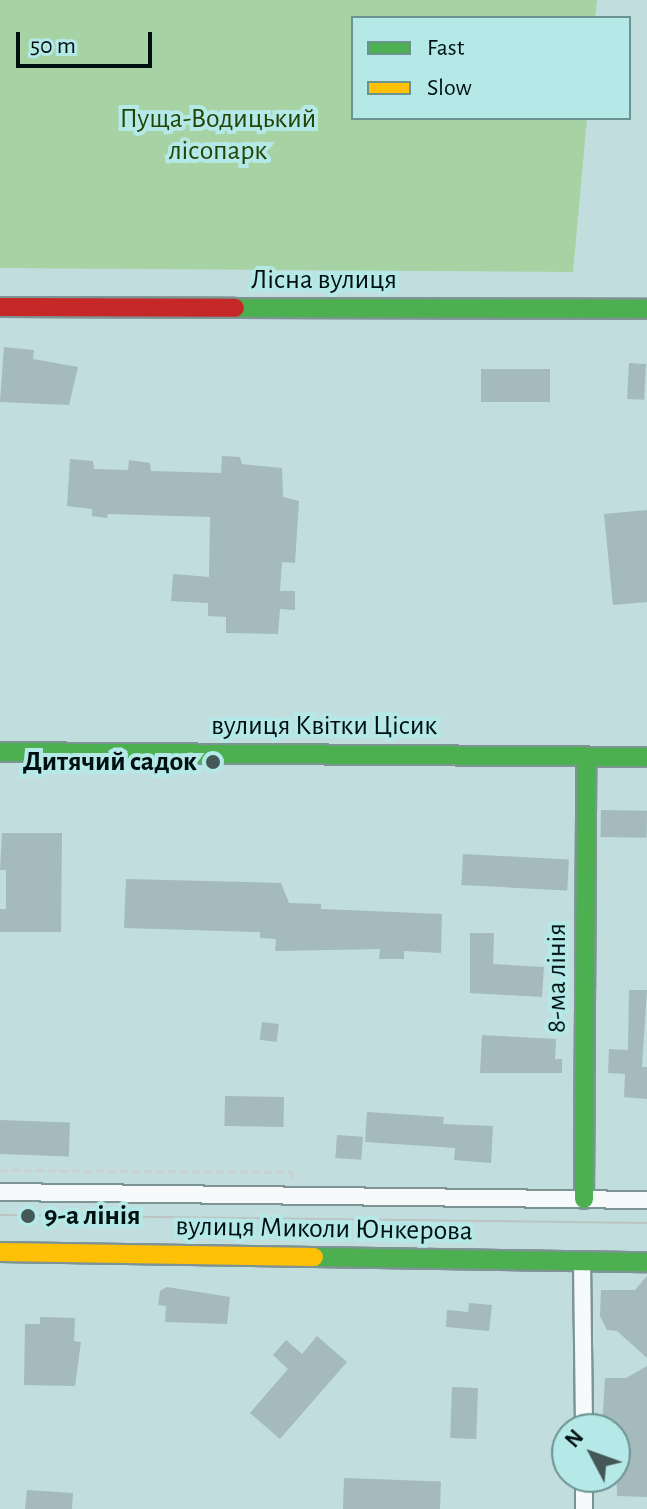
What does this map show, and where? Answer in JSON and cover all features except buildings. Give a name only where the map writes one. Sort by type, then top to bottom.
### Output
[{"type":"street","name":"Лісна вулиця","points":[[0,307],[647,309]]},
{"type":"street","name":"вулиця Квітки Цісик","points":[[0,752],[647,757]]},
{"type":"street","name":"8-ма лінія","points":[[584,1199],[586,757]]},
{"type":"street","name":"вулиця Миколи Юнкерова","points":[[0,1192],[647,1200]]},
{"type":"street","name":"вулиця Миколи Юнкерова","points":[[0,1252],[647,1262]]},
{"type":"street","points":[[582,1261],[584,1413]]},
{"type":"path","points":[[0,1170],[292,1172],[290,1195]]},
{"type":"green space","name":"Пуща-Водицький лісопарк","points":[[0,0],[597,0],[595,16],[351,16],[351,120],[587,120],[573,272],[0,268]]},
{"type":"tram line","points":[[0,1215],[647,1223]]},
{"type":"traffic: fast","points":[[235,308],[647,309]]},
{"type":"traffic: fast","points":[[0,752],[647,757]]},
{"type":"traffic: fast","points":[[584,1199],[586,757]]},
{"type":"traffic: fast","points":[[314,1257],[647,1262]]},
{"type":"traffic: slow","points":[[0,1252],[314,1257]]},
{"type":"traffic: jam","points":[[0,307],[235,308]]},
{"type":"place","name":"Дитячий садок","points":[[213,762]]},
{"type":"place","name":"9-а лінія","points":[[28,1216]]}]
